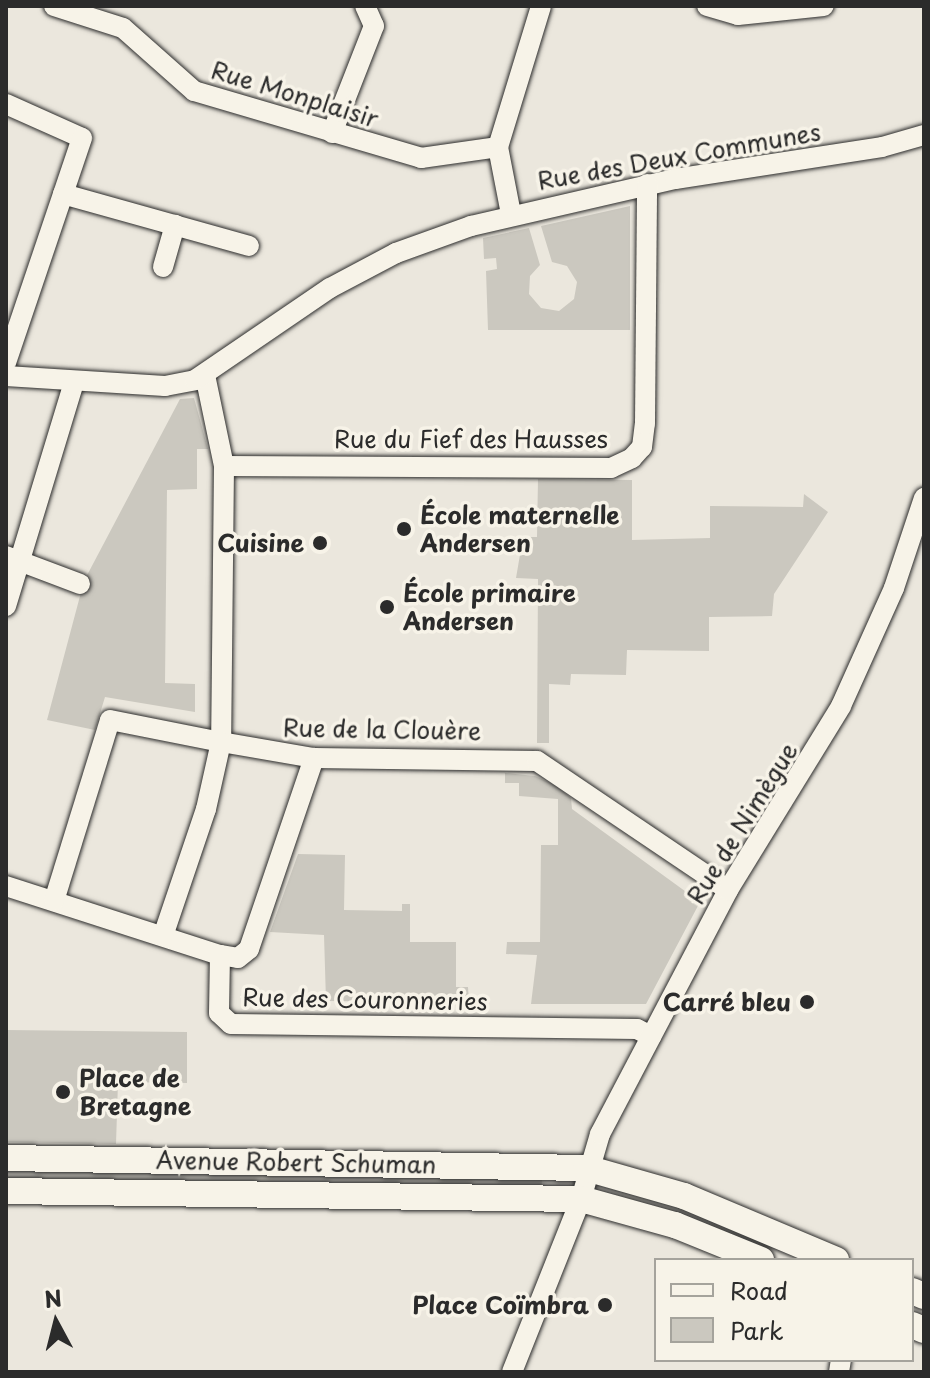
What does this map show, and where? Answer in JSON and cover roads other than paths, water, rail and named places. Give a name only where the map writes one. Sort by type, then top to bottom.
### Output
[{"type":"main road","name":"Avenue Robert Schuman","points":[[6,1158],[586,1168],[684,1196],[831,1258]]},
{"type":"main road","name":"Avenue Robert Schuman","points":[[6,1191],[576,1211],[675,1225],[756,1258]]},
{"type":"street","name":"Rue Monplaisir","points":[[54,6],[123,28],[186,87],[332,133],[430,159],[498,147]]},
{"type":"street","points":[[332,133],[374,26],[365,6]]},
{"type":"street","points":[[511,214],[498,147],[541,6]]},
{"type":"street","points":[[707,6],[738,15],[824,6]]},
{"type":"street","points":[[6,104],[82,138],[6,363]]},
{"type":"street","name":"Rue des Deux Communes","points":[[6,376],[165,386],[205,375],[330,288],[408,249],[511,214],[647,184],[882,147],[924,135]]},
{"type":"street","name":"Rue du Fief des Hausses","points":[[224,466],[611,468],[632,458],[642,447],[645,424],[647,184]]},
{"type":"street","points":[[63,194],[249,246]]},
{"type":"street","points":[[163,267],[175,225]]},
{"type":"street","points":[[163,936],[206,809],[221,742],[224,466],[205,375]]},
{"type":"street","points":[[6,606],[13,558],[74,382]]},
{"type":"street","name":"Rue de Nimègue","points":[[512,1372],[576,1211],[586,1168],[728,890],[841,706],[894,588],[924,498]]},
{"type":"street","points":[[13,558],[80,584]]},
{"type":"street","name":"Rue de la Clouère","points":[[54,901],[110,720],[314,758],[537,761],[728,890]]},
{"type":"street","points":[[220,955],[238,958],[249,949],[314,758]]},
{"type":"street","name":"Rue des Couronneries","points":[[6,886],[220,955],[219,1013],[231,1024],[637,1029],[651,1036]]},
{"type":"place","name":"École maternelle Andersen","points":[[404,529]]},
{"type":"place","name":"Cuisine","points":[[320,543]]},
{"type":"place","name":"École primaire Andersen","points":[[387,607]]},
{"type":"place","name":"Carré bleu","points":[[807,1002]]},
{"type":"place","name":"Place de Bretagne","points":[[63,1092]]},
{"type":"place","name":"Place Coïmbra","points":[[605,1305]]}]
